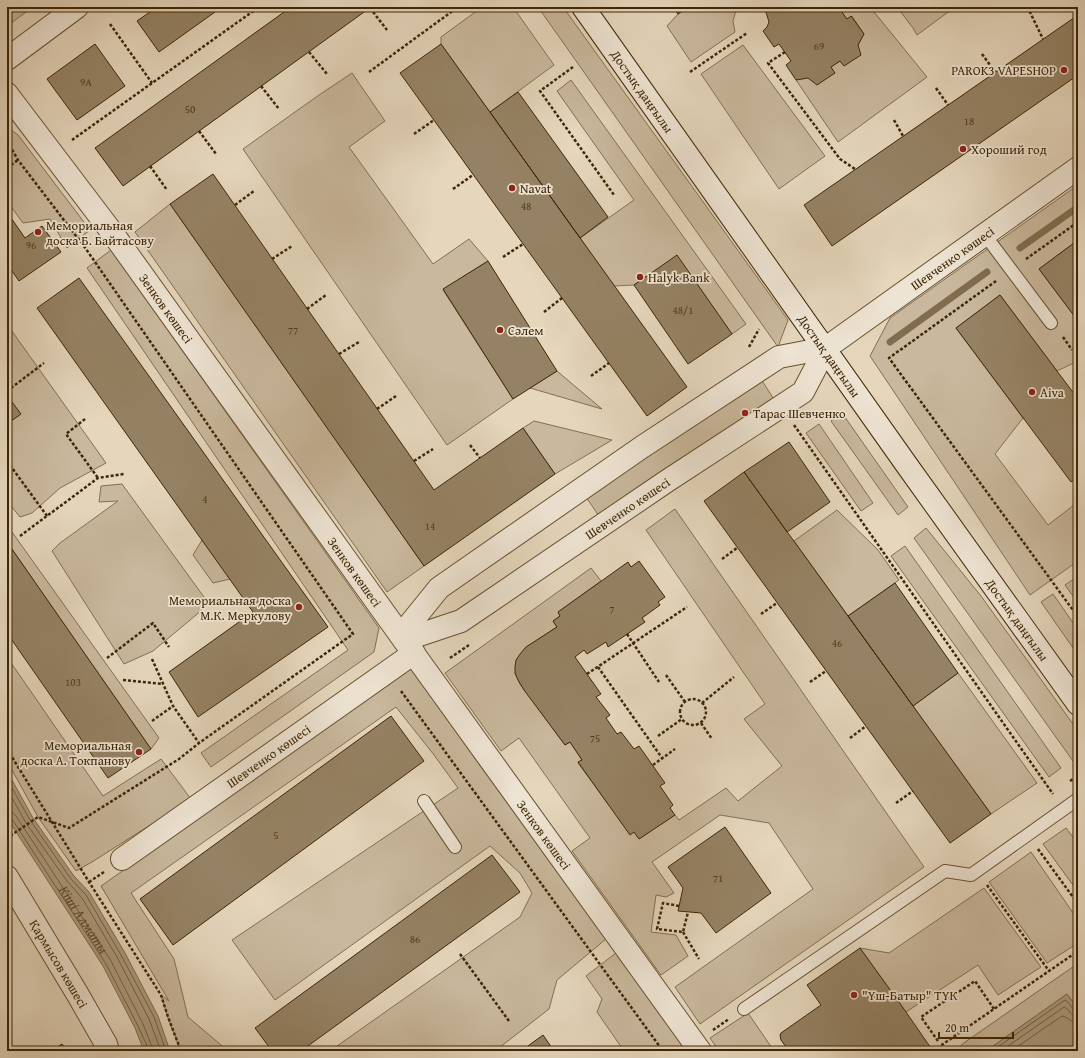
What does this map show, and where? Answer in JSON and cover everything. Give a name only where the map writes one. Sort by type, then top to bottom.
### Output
[{"type":"street","points":[[7,59],[77,7]]},
{"type":"street","name":"Достық даңғылы","points":[[583,7],[826,348],[906,464],[1078,704]]},
{"type":"street","name":"Зенков көшесі","points":[[7,94],[111,231],[697,1047]]},
{"type":"street","name":"Шевченко көшесі","points":[[122,859],[387,671],[406,643],[439,588],[642,447],[778,357],[826,348],[1078,168]]},
{"type":"street","name":"Шевченко көшесі","points":[[406,643],[461,621],[803,392],[826,348]]},
{"type":"street","name":"Қармысов көшесі","points":[[7,877],[78,995],[106,1044],[108,1051]]},
{"type":"lane","points":[[985,234],[1051,323]]},
{"type":"lane","points":[[744,1009],[945,871],[971,875],[1078,799]]},
{"type":"lane","points":[[424,801],[456,847]]},
{"type":"path","points":[[53,154],[258,7]]},
{"type":"path","points":[[369,72],[458,7]]},
{"type":"path","points":[[1029,7],[1028,8],[1043,39]]},
{"type":"path","points":[[370,8],[387,30]]},
{"type":"path","points":[[110,24],[152,83]]},
{"type":"path","points":[[690,72],[747,33]]},
{"type":"path","points":[[309,52],[326,74]]},
{"type":"path","points":[[785,52],[768,63],[840,159],[855,169]]},
{"type":"path","points":[[982,54],[995,72]]},
{"type":"path","points":[[573,67],[540,91],[614,195]]},
{"type":"path","points":[[261,86],[279,109]]},
{"type":"path","points":[[936,88],[948,105]]},
{"type":"path","points":[[414,134],[434,120]]},
{"type":"path","points":[[894,120],[903,136]]},
{"type":"path","points":[[199,131],[216,154]]},
{"type":"path","points":[[7,141],[18,160],[86,249],[352,634],[199,743],[179,759],[69,828],[38,817],[7,838]]},
{"type":"path","points":[[7,168],[18,160]]},
{"type":"path","points":[[150,166],[167,190]]},
{"type":"path","points":[[454,189],[473,174]]},
{"type":"path","points":[[235,205],[254,191]]},
{"type":"path","points":[[1078,222],[889,358],[1078,617]]},
{"type":"path","points":[[503,257],[523,244]]},
{"type":"path","points":[[272,259],[292,246]]},
{"type":"path","points":[[307,309],[326,295]]},
{"type":"path","points":[[544,312],[562,298]]},
{"type":"path","points":[[1061,335],[1072,350]]},
{"type":"path","points":[[339,354],[359,342]]},
{"type":"path","points":[[7,391],[44,363]]},
{"type":"path","points":[[591,376],[609,363]]},
{"type":"path","points":[[7,384],[10,388]]},
{"type":"path","points":[[377,409],[396,396]]},
{"type":"path","points":[[85,419],[66,434],[98,478]]},
{"type":"path","points":[[792,423],[1053,793]]},
{"type":"path","points":[[470,445],[480,458]]},
{"type":"path","points":[[414,461],[433,449]]},
{"type":"path","points":[[7,461],[47,516]]},
{"type":"path","points":[[20,536],[98,478],[124,474]]},
{"type":"path","points":[[722,559],[737,548]]},
{"type":"path","points":[[761,614],[777,602]]},
{"type":"path","points":[[587,674],[687,607]]},
{"type":"path","points":[[107,658],[153,623],[169,647]]},
{"type":"path","points":[[627,634],[659,682]]},
{"type":"path","points":[[152,659],[173,706],[199,743]]},
{"type":"path","points":[[598,667],[662,758]]},
{"type":"path","points":[[387,671],[663,1051]]},
{"type":"path","points":[[810,682],[826,671]]},
{"type":"path","points":[[666,675],[685,702]]},
{"type":"path","points":[[702,703],[734,677]]},
{"type":"path","points":[[123,680],[163,684]]},
{"type":"path","points":[[690,699],[699,700],[702,703],[706,711],[705,716],[700,723],[692,726],[685,723],[680,716],[680,707],[690,699]]},
{"type":"path","points":[[152,721],[173,706]]},
{"type":"path","points":[[658,736],[682,719]]},
{"type":"path","points":[[700,723],[712,739]]},
{"type":"path","points":[[850,738],[866,726]]},
{"type":"path","points":[[7,749],[161,995],[181,1051]]},
{"type":"path","points":[[653,765],[675,749]]},
{"type":"path","points":[[896,803],[913,791]]},
{"type":"path","points":[[1027,835],[1078,904]]},
{"type":"path","points":[[976,871],[1049,971]]},
{"type":"path","points":[[679,906],[663,903],[656,929],[683,932]]},
{"type":"path","points":[[688,912],[683,932],[699,959]]},
{"type":"path","points":[[933,1051],[1078,951]]},
{"type":"path","points":[[460,954],[509,1021]]},
{"type":"path","points":[[938,1041],[921,1017],[975,981],[994,1009]]},
{"type":"path","points":[[697,1047],[744,1009]]},
{"type":"path","points":[[472,1047],[474,1051]]},
{"type":"shaded area","points":[[7,7],[33,7],[7,26]]},
{"type":"shaded area","points":[[482,7],[513,7],[554,65],[490,112],[441,44],[441,37]]},
{"type":"shaded area","points":[[538,7],[563,7],[788,320],[778,347]]},
{"type":"shaded area","points":[[688,7],[737,7],[733,21],[735,32],[691,62],[667,26],[678,14]]},
{"type":"shaded area","points":[[838,7],[870,7],[927,77],[838,142],[796,80],[831,67],[858,45],[864,34],[852,16],[847,19]]},
{"type":"shaded area","points":[[897,7],[955,7],[917,35]]},
{"type":"shaded area","points":[[743,45],[825,156],[779,189],[701,74]]},
{"type":"shaded area","points":[[352,73],[385,121],[349,147],[433,264],[469,239],[488,261],[443,290],[513,399],[447,445],[243,149]]},
{"type":"shaded area","points":[[571,80],[746,324],[732,334],[677,256],[634,285],[614,286],[580,238],[634,200],[557,91]]},
{"type":"shaded area","points":[[7,127],[18,135],[90,230],[67,248],[50,219],[23,223],[12,208],[7,208]]},
{"type":"shaded area","points":[[1078,185],[1078,240],[1039,269],[1078,321],[1078,361],[1057,371],[1000,295],[956,328],[1023,418],[995,454],[1048,525],[1078,502],[1078,561],[1030,595],[870,356],[890,318]]},
{"type":"shaded area","points":[[170,204],[424,566],[387,592],[135,232]]},
{"type":"shaded area","points":[[111,250],[379,628],[374,652],[211,767],[201,753],[348,650],[87,268]]},
{"type":"shaded area","points":[[9,327],[106,463],[60,488],[32,513],[20,517],[7,501],[7,329]]},
{"type":"shaded area","points":[[557,371],[602,409],[530,388]]},
{"type":"shaded area","points":[[761,379],[775,401],[601,519],[586,497]]},
{"type":"shaded area","points":[[842,413],[908,507],[898,515],[831,421]]},
{"type":"shaded area","points":[[534,421],[612,440],[555,474],[523,428]]},
{"type":"shaded area","points":[[819,424],[873,503],[861,511],[806,433]]},
{"type":"shaded area","points":[[122,484],[204,597],[202,610],[153,651],[124,664],[52,551],[60,543],[118,501],[99,502],[101,486]]},
{"type":"shaded area","points":[[675,509],[924,867],[700,1024],[675,987],[813,889],[769,823],[720,815],[652,862],[674,893],[666,897],[656,895],[651,932],[676,935],[688,956],[661,975],[572,851],[590,838],[519,738],[501,751],[445,673],[591,568],[601,581],[558,612],[560,616],[553,621],[557,627],[526,647],[515,673],[520,684],[565,745],[570,742],[582,760],[578,763],[630,834],[634,832],[639,839],[675,815],[679,820],[726,788],[738,801],[782,766],[744,719],[765,704],[646,530]]},
{"type":"shaded area","points":[[837,510],[878,550],[899,580],[848,616],[794,541]]},
{"type":"shaded area","points":[[7,525],[159,738],[151,749],[7,542]]},
{"type":"shaded area","points":[[926,528],[981,596],[1078,731],[1078,768],[914,538]]},
{"type":"shaded area","points":[[202,540],[230,579],[213,583],[193,555]]},
{"type":"shaded area","points":[[905,546],[1061,768],[1049,777],[891,556]]},
{"type":"shaded area","points":[[1078,576],[1078,603],[1065,585]]},
{"type":"shaded area","points":[[1053,594],[1078,630],[1078,655],[1041,602]]},
{"type":"shaded area","points":[[7,657],[103,796],[161,759],[191,799],[76,871],[38,817],[7,761]]},
{"type":"shaded area","points":[[411,669],[606,939],[557,980],[549,1009],[495,1051],[330,1051],[520,917],[532,893],[520,873],[490,846],[275,1000],[232,940],[458,788],[396,707],[131,893],[174,959],[188,1017],[228,1051],[181,1051],[161,995],[169,1001],[101,886]]},
{"type":"shaded area","points":[[958,673],[1037,783],[991,814],[913,706]]},
{"type":"shaded area","points":[[1066,828],[1078,844],[1078,892],[1043,844]]},
{"type":"shaded area","points":[[1031,852],[1078,920],[1078,943],[1047,963],[989,882]]},
{"type":"shaded area","points":[[984,888],[1041,967],[998,995],[978,965],[906,1012],[860,948],[889,953]]},
{"type":"shaded area","points":[[616,953],[687,1051],[624,1051],[597,1012],[602,999],[586,976]]},
{"type":"shaded area","points":[[1077,964],[1078,1009],[1067,994],[986,1051],[966,1051],[961,1045]]},
{"type":"shaded area","points":[[748,1013],[774,1051],[719,1051],[710,1038]]},
{"type":"water","name":"Кіші Алматы","points":[[7,771],[33,818],[74,876],[89,892],[125,953],[158,1016],[170,1051],[144,1051],[135,1028],[103,966],[7,818]]},
{"type":"water","points":[[1067,994],[1078,1009],[1078,1042],[1064,1051],[986,1051]]},
{"type":"building","points":[[157,7],[222,7],[159,52],[137,21]]},
{"type":"building","points":[[291,7],[371,7],[123,186],[95,148]]},
{"type":"building","points":[[673,7],[688,7],[678,14]]},
{"type":"building","points":[[768,7],[838,7],[847,19],[851,16],[864,34],[858,45],[861,55],[844,66],[840,61],[831,67],[835,73],[817,85],[808,78],[796,80],[786,65],[791,61],[779,44],[774,47],[763,31],[769,22],[765,9]]},
{"type":"building","points":[[1078,15],[1078,75],[832,246],[804,205]]},
{"type":"building","points":[[95,44],[125,86],[77,120],[47,79]]},
{"type":"building","points":[[441,44],[687,387],[647,416],[400,73]]},
{"type":"building","points":[[518,92],[608,217],[580,238],[490,112]]},
{"type":"building","points":[[213,174],[434,490],[523,428],[555,474],[424,566],[170,204]]},
{"type":"building","points":[[9,215],[25,238],[42,226],[61,252],[19,281],[7,264],[7,216]]},
{"type":"building","points":[[1078,240],[1078,321],[1039,269]]},
{"type":"building","points":[[677,255],[732,334],[688,364],[634,285]]},
{"type":"building","name":"Сәлем","points":[[488,261],[557,371],[513,399],[443,289]]},
{"type":"building","points":[[79,278],[328,627],[198,717],[169,672],[253,612],[37,308]]},
{"type":"building","points":[[1000,295],[1078,399],[1078,477],[1071,482],[956,328]]},
{"type":"building","points":[[9,398],[21,414],[7,424],[7,400]]},
{"type":"building","points":[[789,442],[830,502],[787,532],[744,472]]},
{"type":"building","points":[[744,472],[991,814],[950,843],[704,501]]},
{"type":"building","points":[[7,542],[151,749],[108,778],[7,633]]},
{"type":"building","points":[[639,561],[665,597],[658,602],[660,605],[642,618],[645,622],[608,647],[606,642],[587,654],[584,650],[575,657],[601,694],[596,697],[610,715],[606,718],[617,734],[621,732],[634,749],[639,746],[665,783],[660,786],[673,805],[670,808],[675,815],[639,839],[634,832],[630,835],[578,762],[582,760],[570,742],[565,745],[524,690],[515,673],[515,667],[516,660],[526,647],[557,627],[553,621],[560,616],[558,612],[628,562],[631,567]]},
{"type":"building","points":[[895,583],[958,673],[913,706],[848,616]]},
{"type":"building","points":[[391,716],[424,761],[173,945],[140,899]]},
{"type":"building","points":[[725,827],[771,893],[716,933],[701,913],[678,911],[683,888],[668,867]]},
{"type":"building","points":[[492,855],[520,892],[301,1051],[272,1051],[255,1028]]},
{"type":"building","name":"\"Үш-Батыр\" ТҮК","points":[[860,948],[933,1051],[789,1051],[781,1040],[781,1033],[821,1005],[807,985]]},
{"type":"building","points":[[543,1035],[554,1051],[521,1051]]},
{"type":"building","points":[[62,1044],[67,1051],[51,1051]]},
{"type":"waterway","points":[[1020,248],[1078,207]]},
{"type":"waterway","points":[[890,342],[987,272]]},
{"type":"place","name":"PAROK3 VAPESHOP","points":[[1064,70]]},
{"type":"place","name":"Хороший год","points":[[963,149]]},
{"type":"place","name":"Navat","points":[[512,188]]},
{"type":"place","name":"Мемориальная доска Б. Байтасову","points":[[38,232]]},
{"type":"place","name":"Halyk Bank","points":[[640,277]]},
{"type":"place","name":"Сәлем","points":[[500,330]]},
{"type":"place","name":"Aiva","points":[[1032,392]]},
{"type":"place","name":"Тарас Шевченко","points":[[745,413]]},
{"type":"place","name":"Мемориальная доска М.К. Меркулову","points":[[299,607]]},
{"type":"place","name":"Мемориальная доска А. Токпанову","points":[[139,752]]},
{"type":"place","name":"\"Үш-Батыр\" ТҮК","points":[[854,995]]}]
